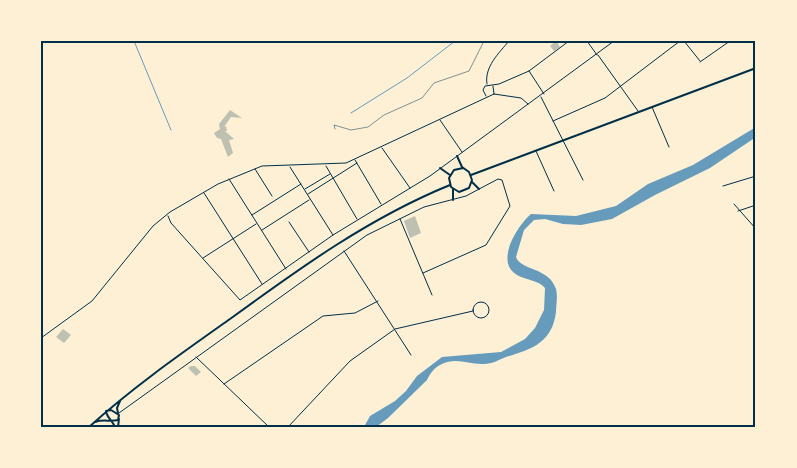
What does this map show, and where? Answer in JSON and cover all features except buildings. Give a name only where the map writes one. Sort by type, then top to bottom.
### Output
[{"type":"street","points":[[486,96],[483,90],[487,85],[488,71],[492,62],[509,41]]},
{"type":"street","points":[[487,85],[493,86],[529,71],[569,41]]},
{"type":"street","points":[[587,41],[638,111]]},
{"type":"street","points":[[168,216],[171,223],[240,300],[357,219],[411,188],[440,168],[588,62],[614,41]]},
{"type":"street","points":[[553,121],[600,100],[620,88],[680,41]]},
{"type":"street","points":[[684,41],[700,62],[730,41]]},
{"type":"street","points":[[471,175],[756,68]]},
{"type":"street","points":[[529,71],[544,94]]},
{"type":"street","points":[[493,86],[494,94]]},
{"type":"street","points":[[41,338],[92,301],[142,237],[168,216],[170,212],[228,179],[254,168],[342,164],[382,147],[486,96],[494,94],[521,98],[528,104]]},
{"type":"street","points":[[540,96],[582,180]]},
{"type":"street","points":[[652,106],[669,147]]},
{"type":"street","points":[[440,119],[462,152]]},
{"type":"street","points":[[382,147],[411,188]]},
{"type":"street","points":[[536,150],[554,191]]},
{"type":"street","points":[[457,156],[463,168],[471,175],[472,182],[469,188],[463,192],[453,189],[450,185],[450,175],[454,170],[463,168]]},
{"type":"street","points":[[355,159],[382,204]]},
{"type":"street","points":[[308,194],[357,164]]},
{"type":"street","points":[[326,165],[357,219]]},
{"type":"street","points":[[289,166],[334,235]]},
{"type":"street","points":[[254,168],[275,201]]},
{"type":"street","points":[[440,168],[450,175]]},
{"type":"street","points":[[305,190],[331,173]]},
{"type":"street","points":[[723,186],[756,176]]},
{"type":"street","points":[[228,179],[286,269]]},
{"type":"street","points":[[106,411],[118,413],[344,250],[424,206],[453,200],[498,179],[502,180],[510,206],[489,242],[423,272]]},
{"type":"street","points":[[472,182],[480,189]]},
{"type":"street","points":[[252,216],[301,184]]},
{"type":"street","points":[[89,427],[120,400],[338,242],[393,211],[450,185]]},
{"type":"street","points":[[453,189],[453,200]]},
{"type":"street","points":[[203,192],[262,285]]},
{"type":"street","points":[[261,230],[311,199]]},
{"type":"street","points":[[734,204],[738,211],[756,229]]},
{"type":"street","points":[[738,211],[756,205]]},
{"type":"street","points":[[284,216],[309,252]]},
{"type":"street","points":[[400,218],[432,295]]},
{"type":"street","points":[[202,258],[257,223]]},
{"type":"street","points":[[344,250],[411,355]]},
{"type":"street","points":[[224,384],[323,316],[355,312],[378,301]]},
{"type":"street","points":[[481,302],[486,304],[489,309],[488,314],[481,318],[476,316],[473,311],[475,304],[481,302]]},
{"type":"street","points":[[288,427],[350,361],[395,329],[473,311]]},
{"type":"street","points":[[196,357],[269,427]]},
{"type":"street","points":[[116,427],[118,419],[117,408],[120,400]]},
{"type":"street","points":[[106,411],[116,427]]},
{"type":"street","points":[[93,423],[118,419]]},
{"type":"path","points":[[335,129],[334,125],[351,130],[368,127],[384,115],[422,98],[434,83],[469,71],[484,41]]},
{"type":"water","points":[[756,127],[756,137],[710,168],[612,219],[581,225],[563,224],[545,219],[534,220],[524,230],[516,257],[523,265],[548,277],[556,289],[557,298],[554,323],[545,338],[524,351],[490,363],[479,364],[453,361],[442,364],[433,370],[427,380],[388,418],[376,427],[364,427],[370,416],[395,401],[406,391],[417,376],[442,357],[501,352],[525,339],[535,328],[544,310],[545,288],[539,283],[517,275],[510,269],[508,262],[510,244],[520,226],[531,214],[576,216],[616,206],[648,184],[693,165]]},
{"type":"waterway","points":[[134,41],[171,130]]},
{"type":"waterway","points":[[351,113],[407,78],[455,41]]}]
